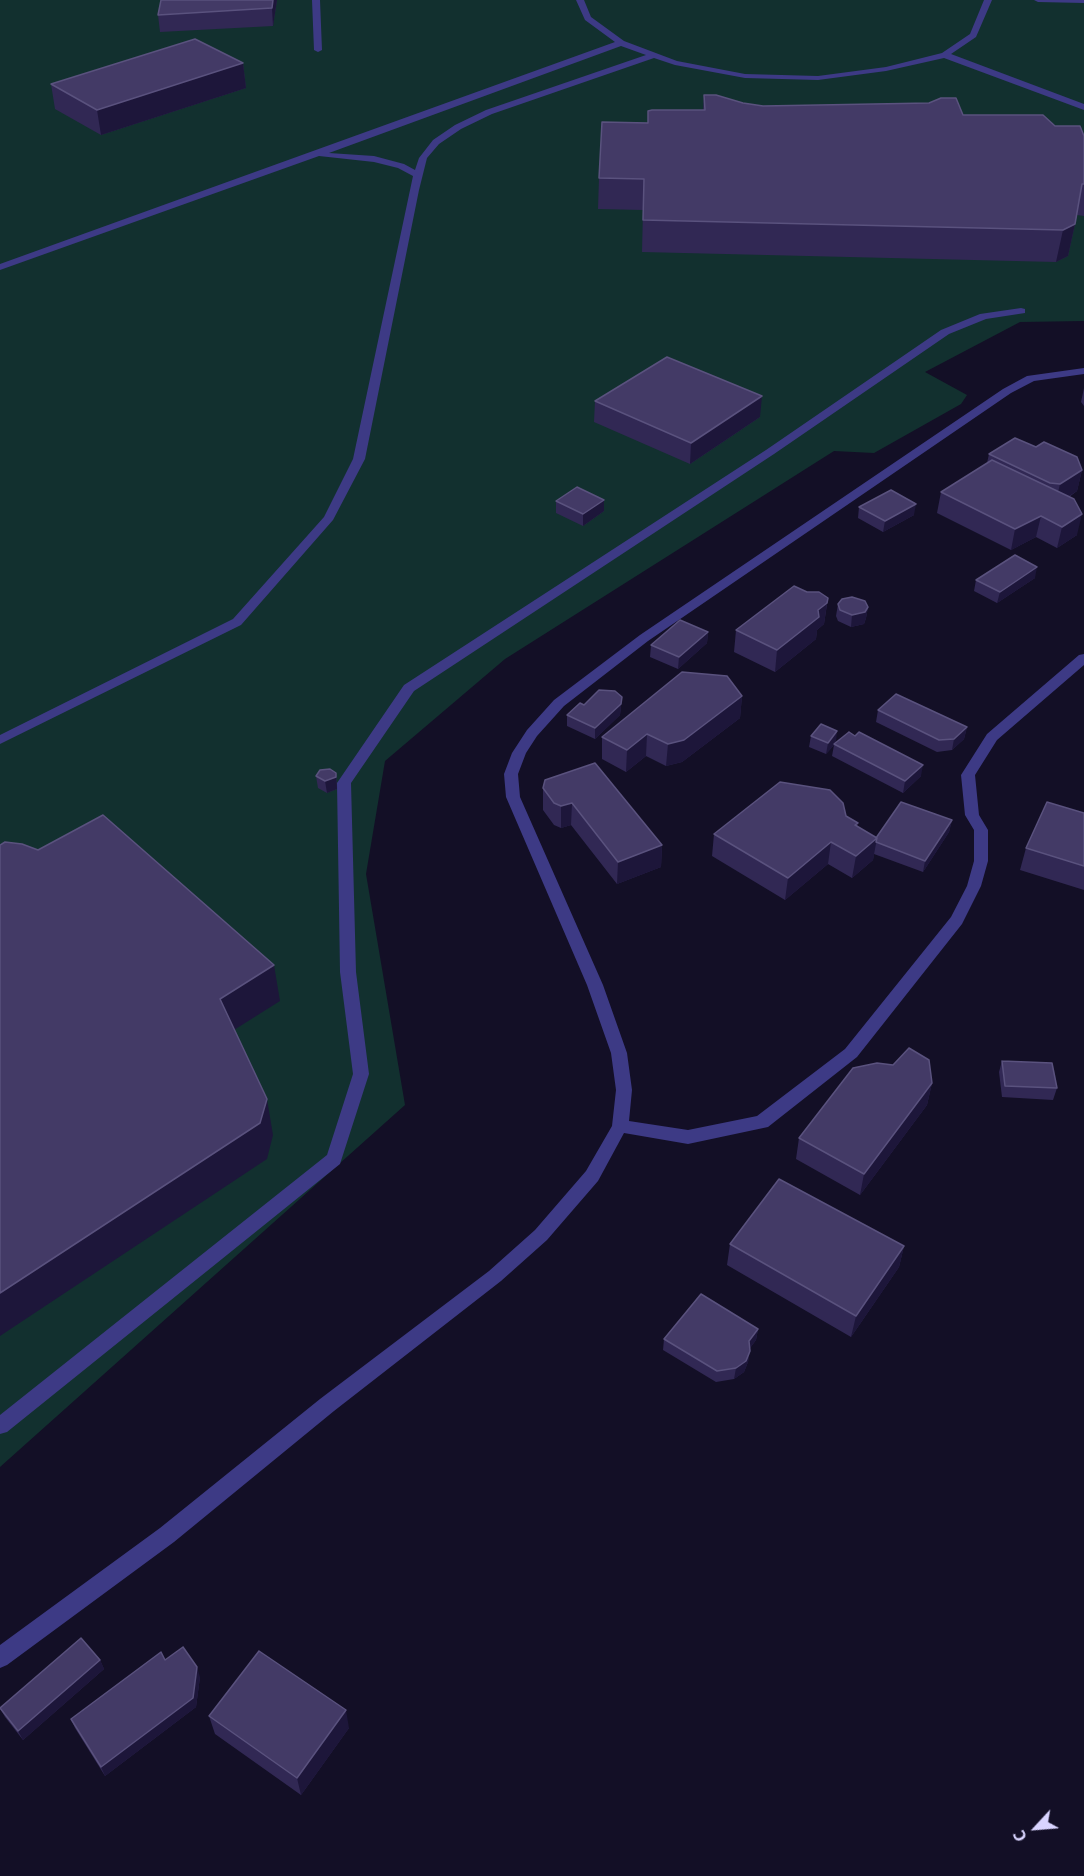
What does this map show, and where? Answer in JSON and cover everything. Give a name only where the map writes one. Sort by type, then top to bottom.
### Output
[{"type":"street","points":[[316,0],[318,50]]},
{"type":"street","points":[[580,0],[588,18],[621,43],[675,63],[745,75],[818,78],[886,69],[945,55],[973,35],[988,0]]},
{"type":"street","points":[[1038,0],[1084,1]]},
{"type":"street","points":[[0,267],[621,43]]},
{"type":"street","points":[[0,740],[237,622],[329,518],[359,459],[418,175],[423,158],[436,142],[478,117],[654,55]]},
{"type":"street","points":[[945,55],[1084,107]]},
{"type":"street","points":[[314,155],[374,159],[401,166],[418,175]]},
{"type":"street","points":[[0,1426],[334,1159],[361,1074],[348,972],[344,783],[409,688],[770,452],[945,332],[984,316],[1021,311]]},
{"type":"street","points":[[0,1658],[167,1535],[327,1405],[495,1276],[541,1235],[592,1176],[620,1126],[624,1090],[619,1053],[595,985],[513,797],[511,774],[519,753],[532,734],[559,703],[644,638],[742,570],[909,460],[1007,391],[1031,378],[1084,371]]},
{"type":"street","points":[[620,1126],[688,1137],[762,1122],[851,1053],[957,920],[974,886],[981,861],[981,830],[972,815],[968,775],[992,737],[1084,658]]},
{"type":"green space","points":[[0,0],[1084,0],[1084,321],[1020,322],[925,372],[967,395],[961,404],[874,453],[834,451],[505,659],[385,761],[366,874],[405,1105],[0,1467]]},
{"type":"building","points":[[161,0],[273,0],[272,8],[158,15]]},
{"type":"building","points":[[195,39],[243,63],[97,110],[51,84]]},
{"type":"building","points":[[704,95],[716,95],[763,106],[929,103],[941,98],[956,98],[963,115],[1043,115],[1055,126],[1080,126],[1084,136],[1084,184],[1082,184],[1075,224],[1063,230],[643,220],[644,179],[599,178],[602,122],[648,123],[648,111],[652,110],[705,110]]},
{"type":"building","points":[[667,357],[762,396],[691,443],[595,401]]},
{"type":"building","points":[[1015,438],[1036,447],[1044,442],[1077,457],[1082,470],[1060,484],[1050,483],[989,454]]},
{"type":"building","points":[[992,460],[1074,499],[1082,514],[1062,527],[1041,516],[1015,529],[941,492]]},
{"type":"building","points":[[577,487],[604,500],[583,514],[556,501]]},
{"type":"building","points":[[891,490],[916,504],[885,521],[859,507]]},
{"type":"building","points":[[1015,555],[1037,567],[1000,592],[976,580]]},
{"type":"building","points":[[794,586],[807,592],[819,592],[828,598],[827,603],[818,610],[819,617],[777,650],[736,630]]},
{"type":"building","points":[[852,597],[865,601],[868,607],[865,612],[852,615],[840,610],[838,604],[842,599]]},
{"type":"building","points":[[680,620],[708,632],[679,657],[651,645]]},
{"type":"building","points":[[682,672],[727,676],[742,696],[684,740],[668,744],[647,734],[627,750],[602,737]]},
{"type":"building","points":[[599,690],[615,691],[622,697],[621,704],[595,728],[567,715],[580,703],[584,705]]},
{"type":"building","points":[[896,694],[967,727],[954,739],[939,740],[878,710]]},
{"type":"building","points":[[821,724],[837,731],[828,743],[811,736]]},
{"type":"building","points":[[849,732],[855,736],[859,732],[923,765],[905,781],[834,744]]},
{"type":"building","points":[[595,763],[662,845],[618,862],[572,803],[561,806],[554,803],[543,788],[545,780]]},
{"type":"building","points":[[330,769],[336,773],[336,777],[325,781],[316,776],[320,770]]},
{"type":"building","points":[[780,782],[830,790],[843,803],[846,816],[858,823],[855,825],[877,838],[856,856],[831,842],[788,878],[714,834]]},
{"type":"building","points":[[901,802],[952,820],[925,861],[876,842],[876,838]]},
{"type":"building","points":[[1047,802],[1084,813],[1084,866],[1026,848]]},
{"type":"building","points":[[103,815],[274,965],[220,999],[267,1099],[260,1123],[0,1293],[0,845],[5,842],[22,844],[38,850]]},
{"type":"building","points":[[909,1048],[929,1060],[932,1083],[864,1174],[799,1138],[853,1068],[877,1063],[893,1065]]},
{"type":"building","points":[[1002,1061],[1052,1063],[1057,1088],[1005,1086]]},
{"type":"building","points":[[779,1179],[904,1246],[856,1316],[730,1244]]},
{"type":"building","points":[[701,1294],[758,1329],[749,1341],[750,1351],[746,1361],[736,1368],[717,1371],[664,1339]]},
{"type":"building","points":[[81,1638],[100,1660],[18,1731],[0,1708]]},
{"type":"building","points":[[183,1647],[197,1667],[193,1698],[101,1767],[71,1719],[161,1652],[165,1660]]},
{"type":"building","points":[[259,1651],[346,1710],[297,1778],[209,1716]]}]
